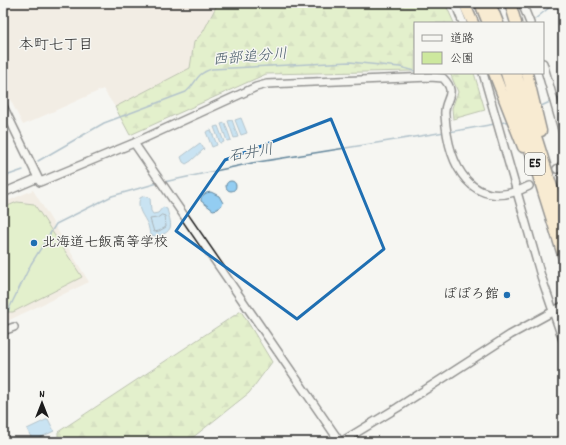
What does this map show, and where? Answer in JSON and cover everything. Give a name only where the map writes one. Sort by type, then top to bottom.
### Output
[{"type":"highway","points":[[464,3],[473,22]]},
{"type":"highway","points":[[480,3],[488,22]]},
{"type":"highway","points":[[490,3],[498,22]]},
{"type":"highway","points":[[510,3],[516,22]]},
{"type":"highway","points":[[494,74],[560,244]]},
{"type":"highway","name":"E5","points":[[506,74],[563,255]]},
{"type":"highway","name":"E5","points":[[516,74],[563,222]]},
{"type":"highway","points":[[527,74],[557,203]]},
{"type":"street","points":[[455,3],[464,22]]},
{"type":"street","points":[[522,3],[530,22]]},
{"type":"street","points":[[544,66],[563,133]]},
{"type":"street","points":[[483,74],[553,312],[563,340]]},
{"type":"street","points":[[3,106],[40,182],[262,85],[437,77],[443,78],[448,83],[450,90],[451,95],[444,113],[453,157],[461,175],[476,188],[485,193],[498,195],[518,192],[529,186]]},
{"type":"street","points":[[134,142],[341,442],[397,408],[510,335],[563,306]]},
{"type":"street","points":[[3,193],[38,178]]},
{"type":"street","points":[[3,331],[14,327]]},
{"type":"highlighted area","points":[[331,119],[384,249],[297,319],[176,231],[225,160]]},
{"type":"shaded area","points":[[3,3],[218,3],[203,32],[194,42],[190,68],[115,107],[103,89],[23,125],[3,85]]},
{"type":"shaded area","name":"北海道七飯高等学校","points":[[33,190],[89,282],[3,323],[3,203]]},
{"type":"green space","points":[[218,3],[445,3],[454,22],[414,22],[414,71],[266,74],[130,135],[115,107],[190,68],[194,42],[203,32]]},
{"type":"green space","points":[[450,74],[474,74],[485,110],[453,119],[452,108],[458,92]]},
{"type":"green space","name":"北海道七飯高等学校","points":[[17,202],[34,204],[82,277],[13,312],[3,312],[3,208]]},
{"type":"green space","points":[[241,311],[272,362],[249,393],[187,442],[58,441],[58,432]]},
{"type":"water","points":[[241,118],[247,133],[241,135],[235,120]]},
{"type":"water","points":[[232,120],[238,137],[234,138],[228,121]]},
{"type":"water","points":[[225,123],[231,140],[227,141],[221,124]]},
{"type":"water","points":[[218,126],[224,142],[220,143],[214,127]]},
{"type":"water","points":[[211,130],[217,145],[212,147],[206,132]]},
{"type":"water","points":[[200,143],[204,149],[191,161],[186,164],[183,162],[181,157]]},
{"type":"water","points":[[229,181],[233,181],[235,182],[235,190],[229,191],[226,188],[226,184]]},
{"type":"water","points":[[211,192],[219,196],[223,203],[218,209],[213,210],[201,201],[201,197],[206,193]]},
{"type":"water","points":[[144,196],[150,198],[151,211],[153,214],[158,213],[163,207],[167,209],[170,228],[164,234],[155,236],[150,234],[148,225],[139,206],[140,198]]},
{"type":"water","points":[[48,419],[54,431],[33,441],[27,429]]},
{"type":"waterway","name":"西部追分川","points":[[535,19],[555,3]]},
{"type":"waterway","name":"西部追分川","points":[[38,161],[104,123],[186,92],[190,89],[199,76],[212,69],[350,62],[400,67],[414,71]]},
{"type":"waterway","name":"石井川","points":[[556,100],[563,96]]},
{"type":"waterway","name":"石井川","points":[[539,107],[552,101]]},
{"type":"waterway","name":"石井川","points":[[500,123],[509,121]]},
{"type":"waterway","name":"石井川","points":[[449,132],[495,124]]},
{"type":"waterway","name":"石井川","points":[[164,182],[252,163],[445,132]]},
{"type":"waterway","name":"西部追分川","points":[[3,177],[23,170]]},
{"type":"waterway","name":"石井川","points":[[3,321],[31,264],[56,224],[112,196],[158,183]]},
{"type":"tunnel","points":[[529,186],[557,169]]},
{"type":"place","name":"北海道七飯高等学校","points":[[34,243]]},
{"type":"place","name":"ぽぽろ館","points":[[507,295]]},
{"type":"district","name":"本町七丁目","points":[[56,46]]}]
